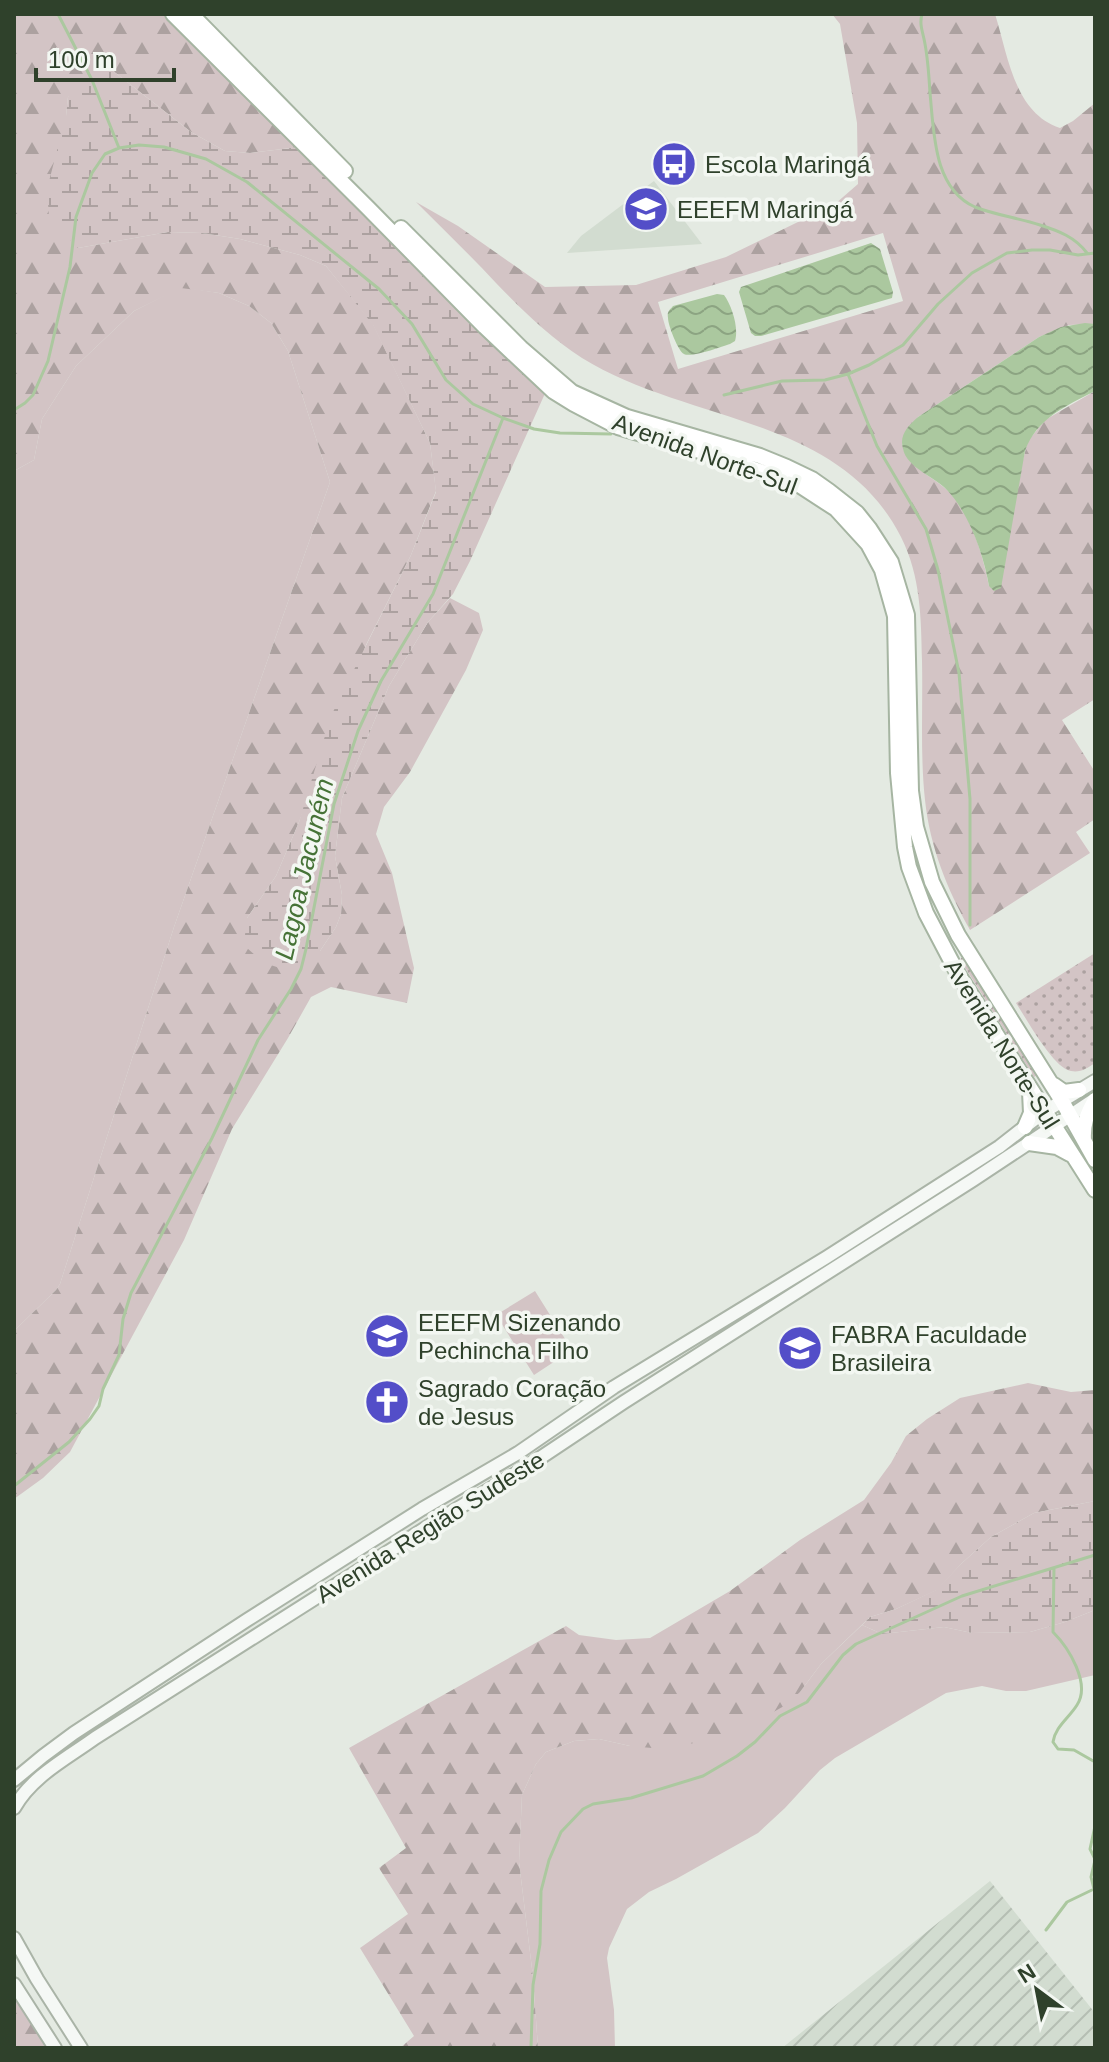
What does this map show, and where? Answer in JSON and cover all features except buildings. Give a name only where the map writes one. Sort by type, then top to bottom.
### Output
[{"type":"main road","name":"Avenida Norte-Sul","points":[[173,14],[485,327],[553,391],[618,427],[717,456],[799,485],[836,509],[868,544],[882,570],[895,616],[898,773],[909,867],[926,913],[948,957],[1095,1190]]},
{"type":"main road","name":"Avenida Norte-Sul","points":[[191,14],[500,327],[572,392],[627,417],[760,456],[787,467],[829,491],[857,513],[869,528],[891,562],[907,615],[911,791],[925,863],[953,927],[1062,1101],[1095,1160]]},
{"type":"main road","points":[[1047,1078],[1064,1092],[1079,1090]]},
{"type":"main road","points":[[1025,1127],[1031,1113],[1028,1087]]},
{"type":"main road","points":[[1084,1141],[1083,1127],[1095,1099]]},
{"type":"main road","points":[[1029,1143],[1057,1147],[1072,1155]]},
{"type":"street","name":"Avenida Região Sudeste","points":[[14,1780],[43,1756],[122,1702],[422,1509],[518,1453],[614,1387],[827,1257],[999,1147],[1044,1112],[1095,1081]]},
{"type":"street","name":"Avenida Região Sudeste","points":[[14,1808],[30,1785],[47,1771],[130,1716],[525,1468],[1095,1099]]},
{"type":"street","points":[[122,1702],[130,1716]]},
{"type":"street","points":[[14,1938],[81,2048]]},
{"type":"street","points":[[14,1984],[55,2048]]},
{"type":"shaded area","name":"EEEFM Maringá","points":[[654,181],[702,244],[567,253],[581,236]]},
{"type":"shaded area","points":[[990,1881],[1095,2013],[1095,2048],[782,2048]]},
{"type":"green space","points":[[14,14],[166,14],[299,147],[250,153],[225,151],[191,132],[108,67],[68,97],[66,116],[78,248],[168,232],[202,233],[240,239],[300,255],[326,266],[373,324],[430,443],[436,491],[411,555],[366,645],[276,876],[247,918],[320,951],[341,914],[342,895],[335,856],[342,798],[389,686],[428,622],[450,598],[479,613],[483,630],[466,670],[410,772],[384,807],[376,834],[392,873],[414,968],[407,1003],[331,987],[311,997],[232,1129],[184,1240],[70,1452],[43,1478],[14,1499],[14,1331],[60,1284],[174,927],[330,482],[288,351],[271,323],[249,306],[219,293],[181,288],[134,311],[76,366],[42,419],[34,460],[14,471]]},
{"type":"green space","points":[[832,14],[995,14],[1015,81],[1032,110],[1060,128],[1095,103],[1095,324],[1069,325],[1039,337],[918,417],[902,444],[916,467],[948,490],[961,507],[976,540],[989,586],[1028,441],[1045,420],[1095,391],[1095,699],[1062,720],[1095,772],[1095,819],[1076,832],[1090,853],[970,930],[941,867],[927,817],[921,629],[913,567],[901,537],[874,497],[840,467],[800,444],[623,379],[582,358],[526,313],[416,202],[458,226],[545,287],[636,285],[726,257],[835,204],[858,184],[857,123],[840,24]],"holes":[[[883,233],[903,301],[678,369],[658,302]]]},
{"type":"green space","points":[[108,67],[191,132],[225,151],[250,153],[299,147],[547,389],[453,594],[428,622],[389,686],[342,798],[335,856],[342,895],[341,914],[320,951],[306,963],[280,968],[264,963],[247,948],[247,918],[276,876],[299,822],[331,716],[411,555],[436,492],[430,443],[373,325],[326,266],[300,255],[240,239],[202,233],[168,232],[78,248],[49,217],[47,189],[68,97],[82,74]]},
{"type":"green space","points":[[181,287],[219,293],[249,306],[271,323],[288,351],[330,482],[174,927],[60,1284],[14,1331],[14,471],[34,460],[42,419],[76,366],[134,311]]},
{"type":"green space","points":[[1095,953],[1095,1063],[1081,1071],[1071,1071],[1049,1053],[1016,1003]]},
{"type":"green space","points":[[964,957],[1039,1074],[1034,1077],[961,961]]},
{"type":"green space","points":[[535,1291],[572,1350],[534,1375],[496,1315]]},
{"type":"green space","points":[[1028,1383],[1071,1392],[1095,1390],[1095,1501],[1034,1513],[991,1537],[937,1590],[870,1617],[821,1664],[800,1692],[784,1706],[752,1724],[720,1738],[663,1749],[599,1739],[574,1741],[546,1752],[536,1764],[522,1795],[519,1862],[538,2048],[400,2048],[414,2036],[360,1948],[408,1914],[379,1868],[406,1848],[349,1748],[566,1626],[579,1635],[616,1640],[650,1638],[730,1591],[800,1540],[864,1500],[906,1436],[927,1419],[960,1398]]},
{"type":"green space","points":[[1095,1501],[1095,1610],[1030,1632],[972,1633],[944,1627],[882,1634],[862,1625],[870,1617],[896,1609],[936,1590],[991,1537],[1034,1513]]},
{"type":"green space","points":[[1095,1610],[1095,1675],[1026,1691],[982,1686],[946,1693],[835,1758],[758,1833],[649,1892],[627,1909],[607,1958],[615,2048],[538,2048],[519,1862],[522,1795],[536,1764],[546,1752],[574,1741],[599,1739],[630,1746],[800,1692],[821,1664],[862,1625],[882,1634],[944,1627],[972,1633],[1030,1632]]},
{"type":"green space","points":[[14,1996],[49,2048],[14,2048]]},
{"type":"water","points":[[871,243],[880,249],[892,298],[761,336],[751,333],[739,292],[741,287]]},
{"type":"water","points":[[717,294],[724,295],[732,311],[735,341],[699,353],[684,354],[671,332],[669,311],[673,306]]},
{"type":"water","points":[[1095,324],[1095,391],[1054,414],[1030,440],[1025,451],[1001,588],[994,591],[989,586],[979,549],[962,510],[942,485],[910,462],[903,449],[903,435],[918,417],[1039,337],[1061,327]]},
{"type":"waterway","points":[[58,14],[92,80],[119,148]]},
{"type":"waterway","points":[[922,14],[935,141],[943,173],[951,187],[975,207],[1060,232],[1087,253]]},
{"type":"waterway","points":[[14,410],[33,395],[48,361],[70,267],[76,217],[92,173],[105,154],[139,145],[164,147],[206,159],[247,182],[379,289],[412,324],[446,380],[473,404],[534,429],[611,434]]},
{"type":"waterway","name":"Lagoa Jacuném","points":[[724,395],[782,381],[825,380],[869,365],[903,345],[938,304],[972,273],[1007,253],[1032,250],[1078,255],[1095,253]]},
{"type":"waterway","points":[[848,374],[877,446],[926,529],[938,570],[959,673],[970,799],[970,925]]},
{"type":"waterway","name":"Lagoa Jacuném","points":[[14,1486],[69,1442],[99,1406],[103,1389],[119,1355],[123,1319],[131,1293],[212,1138],[258,1040],[301,969],[334,804],[358,731],[381,681],[433,594],[503,418]]},
{"type":"waterway","points":[[531,2048],[541,1891],[561,1832],[583,1809],[703,1776],[737,1756],[780,1716],[807,1702],[843,1655],[856,1644],[962,1596],[1095,1555]]},
{"type":"waterway","points":[[1054,1568],[1053,1632],[1076,1667],[1081,1696],[1059,1727],[1053,1742],[1058,1749],[1074,1750],[1095,1762]]},
{"type":"waterway","points":[[1095,1826],[1090,1849],[1095,1859]]},
{"type":"waterway","points":[[1046,1930],[1067,1902],[1094,1889],[1091,1877],[1095,1860]]},
{"type":"place","name":"Escola Maringá","points":[[674,164]]},
{"type":"place","name":"EEEFM Maringá","points":[[646,209]]},
{"type":"place","name":"EEEFM Sizenando Pechincha Filho","points":[[387,1336]]},
{"type":"place","name":"FABRA Faculdade Brasileira","points":[[800,1348]]},
{"type":"place","name":"Sagrado Coração de Jesus","points":[[387,1402]]}]
